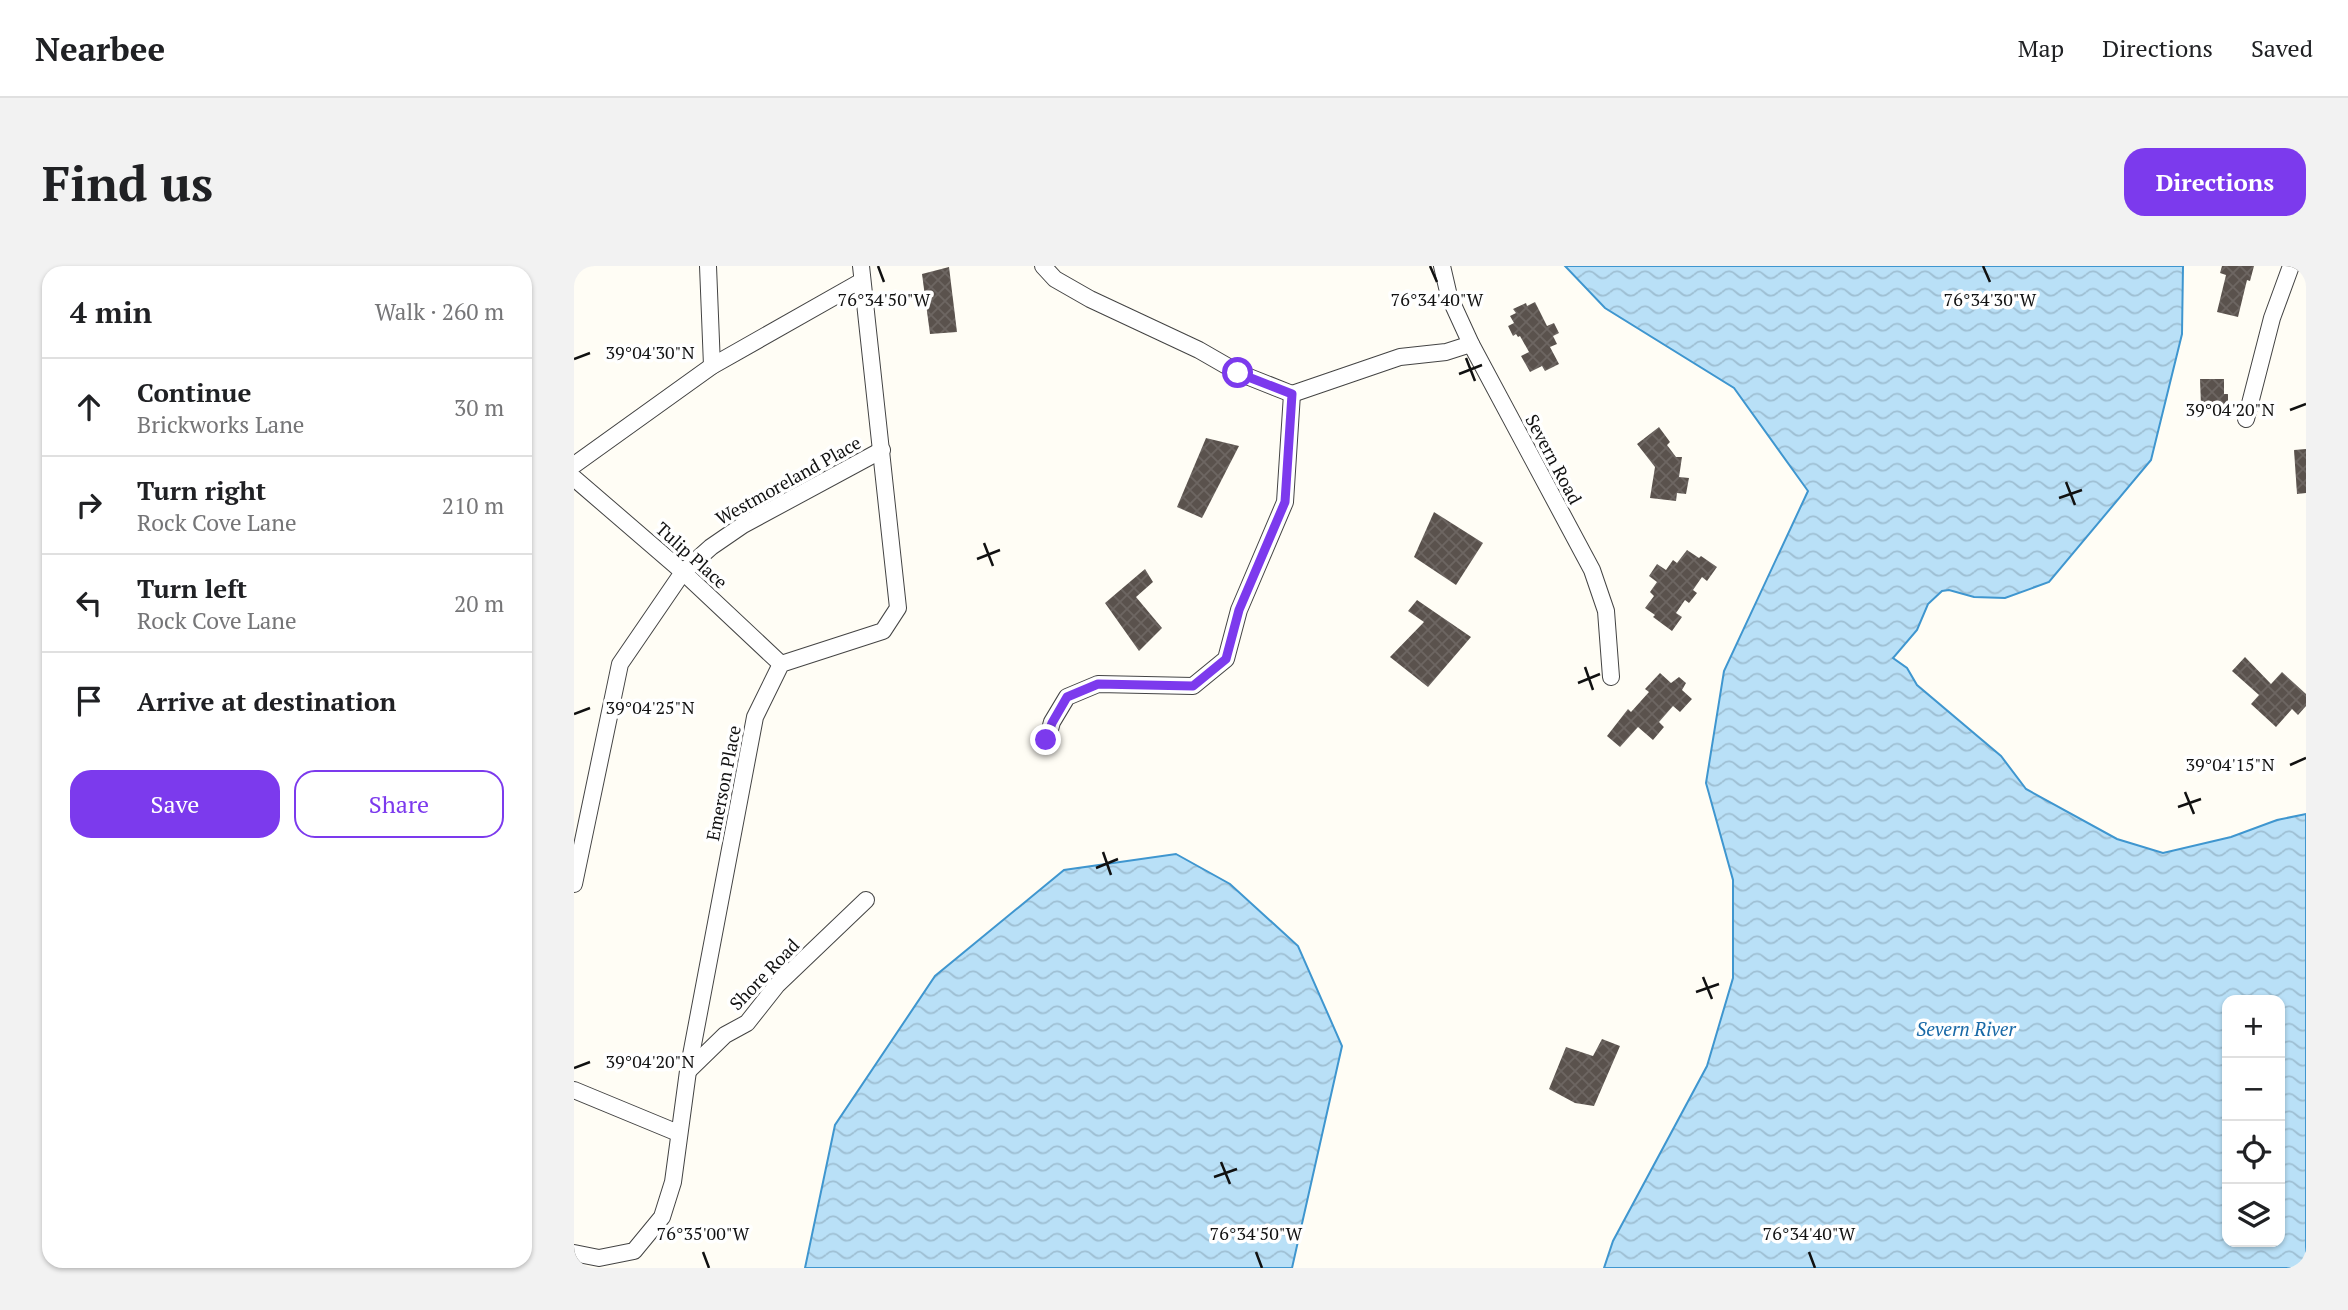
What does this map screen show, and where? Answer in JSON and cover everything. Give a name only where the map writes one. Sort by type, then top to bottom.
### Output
[{"type":"street","points":[[708,266],[712,366]]},
{"type":"street","points":[[1043,266],[1055,279],[1090,299],[1199,350],[1238,373],[1292,394],[1400,357],[1446,352],[1471,344]]},
{"type":"street","name":"Severn Road","points":[[1442,266],[1449,296],[1471,344],[1592,570],[1606,611],[1611,677]]},
{"type":"street","points":[[2246,419],[2272,318],[2291,266]]},
{"type":"street","points":[[574,465],[712,366],[862,274],[898,608],[883,631],[781,664]]},
{"type":"street","points":[[1046,740],[1067,697],[1098,684],[1193,686],[1226,659],[1239,610],[1285,502],[1292,394]]},
{"type":"street","name":"Westmoreland Place","points":[[574,884],[620,664],[683,572],[710,547],[743,525],[881,450]]},
{"type":"street","name":"Tulip Place","points":[[574,478],[683,572],[781,664]]},
{"type":"street","name":"Emerson Place","points":[[574,1253],[599,1258],[634,1251],[663,1217],[673,1182],[688,1071],[755,717],[781,664]]},
{"type":"street","name":"Shore Road","points":[[688,1071],[725,1035],[747,1023],[777,985],[866,900]]},
{"type":"street","points":[[574,1090],[678,1133]]},
{"type":"water","name":"Severn River","points":[[1565,266],[2183,266],[2182,334],[2151,460],[2049,582],[2005,598],[1974,597],[1949,590],[1942,591],[1928,604],[1917,630],[1893,658],[1907,668],[1917,685],[2001,756],[2026,789],[2117,839],[2163,853],[2231,837],[2277,820],[2306,814],[2306,1268],[1604,1268],[1613,1241],[1707,1066],[1733,978],[1733,880],[1706,783],[1724,671],[1808,491],[1734,388],[1605,308]]},
{"type":"water","points":[[1176,854],[1230,884],[1298,946],[1342,1046],[1292,1268],[805,1268],[835,1125],[935,976],[1064,870]]},
{"type":"building","points":[[2222,266],[2254,266],[2250,281],[2247,280],[2238,317],[2217,312],[2226,275],[2220,273]]},
{"type":"building","points":[[949,267],[957,332],[930,334],[922,274]]},
{"type":"building","points":[[1535,302],[1547,326],[1554,323],[1559,333],[1553,336],[1557,344],[1550,347],[1559,364],[1545,371],[1542,366],[1530,372],[1521,356],[1529,352],[1520,336],[1513,336],[1508,326],[1514,323],[1510,316],[1516,313],[1513,309]]},
{"type":"building","points":[[2200,379],[2224,379],[2228,409],[2201,406]]},
{"type":"building","points":[[1659,427],[1670,442],[1667,445],[1676,457],[1682,457],[1679,477],[1689,478],[1686,494],[1677,493],[1676,501],[1650,498],[1655,467],[1637,444]]},
{"type":"building","points":[[1206,438],[1239,446],[1202,518],[1177,507]]},
{"type":"building","points":[[2306,449],[2306,493],[2297,494],[2294,450]]},
{"type":"building","points":[[1434,512],[1483,543],[1456,585],[1414,557]]},
{"type":"building","points":[[1687,550],[1717,567],[1707,581],[1702,577],[1693,590],[1697,593],[1689,603],[1685,600],[1676,613],[1682,617],[1672,631],[1645,608],[1654,596],[1650,592],[1657,582],[1649,576],[1657,564],[1666,570],[1673,560],[1677,563]]},
{"type":"building","points":[[1145,569],[1153,582],[1136,597],[1162,628],[1139,651],[1105,603]]},
{"type":"building","points":[[1417,600],[1471,637],[1428,687],[1390,657],[1424,622],[1408,611]]},
{"type":"building","points":[[2245,657],[2271,684],[2282,672],[2306,694],[2306,706],[2298,715],[2292,709],[2276,727],[2251,704],[2259,695],[2232,671]]},
{"type":"building","points":[[1660,673],[1671,683],[1679,677],[1686,683],[1682,690],[1692,699],[1680,712],[1673,706],[1659,722],[1664,727],[1653,740],[1638,727],[1620,747],[1607,736],[1628,709],[1631,712],[1649,692],[1645,689]]},
{"type":"building","points":[[1602,1039],[1620,1046],[1594,1106],[1575,1103],[1549,1089],[1566,1047],[1593,1056]]},
{"type":"route","points":[[1046,740],[1067,697],[1098,684],[1193,686],[1226,659],[1239,610],[1285,502],[1292,394],[1238,373]]}]
